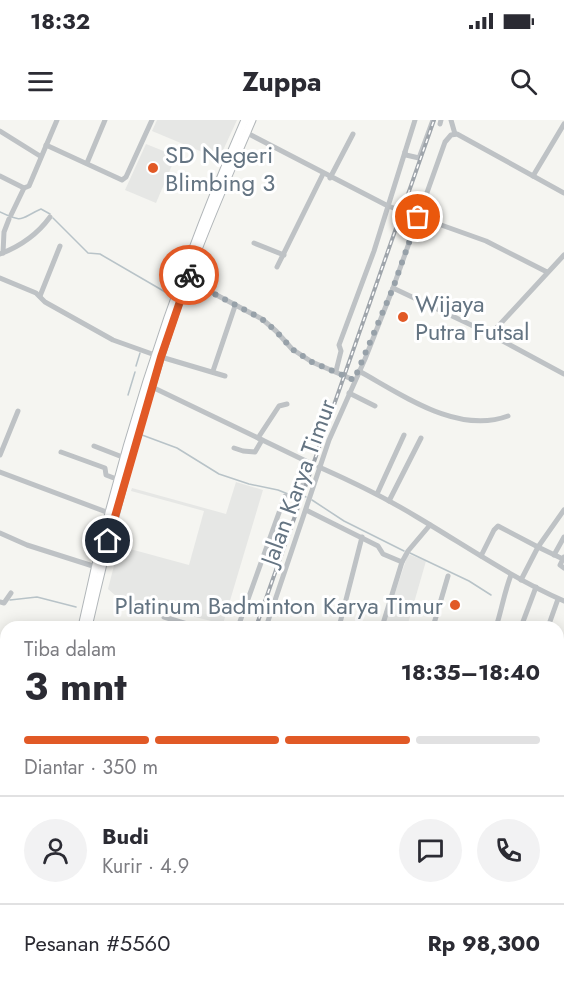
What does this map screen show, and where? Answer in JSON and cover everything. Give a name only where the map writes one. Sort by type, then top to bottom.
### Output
[{"type":"main road","points":[[89,621],[115,514],[152,387],[158,356],[201,227],[245,120]]},
{"type":"main road","points":[[83,621],[109,513],[125,458],[126,441],[251,120]]},
{"type":"street","points":[[50,217],[33,236],[15,248],[1,253],[3,226],[24,188],[29,186],[57,120]]},
{"type":"street","points":[[87,163],[105,120]]},
{"type":"street","points":[[45,145],[118,179],[125,179],[152,120]]},
{"type":"street","points":[[336,371],[341,351],[339,346],[375,251],[415,120]]},
{"type":"street","points":[[405,152],[419,158],[433,120]]},
{"type":"street","points":[[451,120],[455,134],[564,193]]},
{"type":"street","points":[[533,176],[564,124]]},
{"type":"street","points":[[0,131],[40,156]]},
{"type":"street","points":[[247,133],[330,178],[388,206],[486,241],[547,272]]},
{"type":"street","points":[[330,178],[352,134]]},
{"type":"street","name":"Jalan Karya Timur","points":[[268,621],[319,467],[393,288],[442,147],[449,137],[455,134]]},
{"type":"street","points":[[277,267],[324,174]]},
{"type":"street","points":[[0,176],[24,188]]},
{"type":"street","points":[[254,243],[284,255]]},
{"type":"street","points":[[40,296],[60,246]]},
{"type":"street","points":[[491,334],[564,255]]},
{"type":"street","points":[[190,272],[195,275],[192,282],[262,319],[292,349],[312,362],[354,380]]},
{"type":"street","points":[[0,278],[40,296],[45,302],[113,340],[225,376]]},
{"type":"street","points":[[393,288],[491,334],[564,374]]},
{"type":"street","points":[[213,371],[235,306]]},
{"type":"street","points":[[359,371],[411,400],[446,415],[484,421],[508,416]]},
{"type":"street","points":[[152,387],[310,463],[298,494],[285,496],[240,621]]},
{"type":"street","points":[[349,393],[375,406]]},
{"type":"street","points":[[234,448],[252,452],[279,406],[287,404]]},
{"type":"street","points":[[0,455],[18,411]]},
{"type":"street","points":[[377,494],[404,435]]},
{"type":"street","points":[[389,501],[421,438]]},
{"type":"street","points":[[94,446],[125,458]]},
{"type":"street","points":[[61,452],[105,468],[106,476],[119,480]]},
{"type":"street","points":[[319,467],[377,494],[511,575],[561,600],[551,621]]},
{"type":"street","points":[[0,472],[109,513]]},
{"type":"street","points":[[306,510],[362,537],[378,546],[387,557],[402,562]]},
{"type":"street","points":[[521,580],[538,547],[564,510]]},
{"type":"street","points":[[384,621],[402,562],[408,551],[430,525]]},
{"type":"street","points":[[481,556],[498,526],[563,558],[560,565],[564,568]]},
{"type":"street","points":[[0,533],[34,547],[96,567]]},
{"type":"street","points":[[341,621],[362,537]]},
{"type":"street","points":[[554,555],[564,537]]},
{"type":"street","points":[[498,621],[503,605],[502,598],[511,575]]},
{"type":"street","points":[[435,621],[448,576]]},
{"type":"street","points":[[523,621],[536,587]]},
{"type":"street","points":[[164,617],[177,621]]},
{"type":"shaded area","points":[[157,120],[237,120],[219,159],[152,131]]},
{"type":"shaded area","name":"SD Negeri Blimbing 3","points":[[146,144],[176,156],[156,203],[125,190]]},
{"type":"shaded area","points":[[236,482],[263,490],[224,621],[211,621],[131,601],[116,596],[108,589],[119,546],[189,565],[204,511],[131,491],[132,488],[226,514]]},
{"type":"shaded area","points":[[408,554],[426,561],[409,621],[386,621]]},
{"type":"waterway","points":[[0,212],[18,219],[41,209],[50,214]]},
{"type":"waterway","points":[[53,218],[88,253],[100,254],[167,293],[170,297]]},
{"type":"waterway","points":[[136,366],[140,353]]},
{"type":"waterway","points":[[128,395],[135,372]]},
{"type":"waterway","points":[[142,435],[177,448],[219,474],[288,494]]},
{"type":"waterway","points":[[312,500],[344,521],[404,551]]},
{"type":"waterway","points":[[410,553],[469,581],[491,595]]},
{"type":"waterway","points":[[10,600],[37,597],[76,607]]},
{"type":"railway","points":[[258,621],[434,120]]},
{"type":"way so far","points":[[189,275],[190,272],[195,275],[192,282],[262,319],[292,349],[312,362],[340,372],[354,380],[365,359],[393,288],[418,217]]},
{"type":"place","name":"SD Negeri Blimbing 3","points":[[153,168]]},
{"type":"place","name":"Wijaya Putra Futsal","points":[[403,317]]},
{"type":"place","name":"Platinum Badminton Karya Timur","points":[[455,605]]},
{"type":"route","points":[[108,541],[161,357],[189,275]]}]
